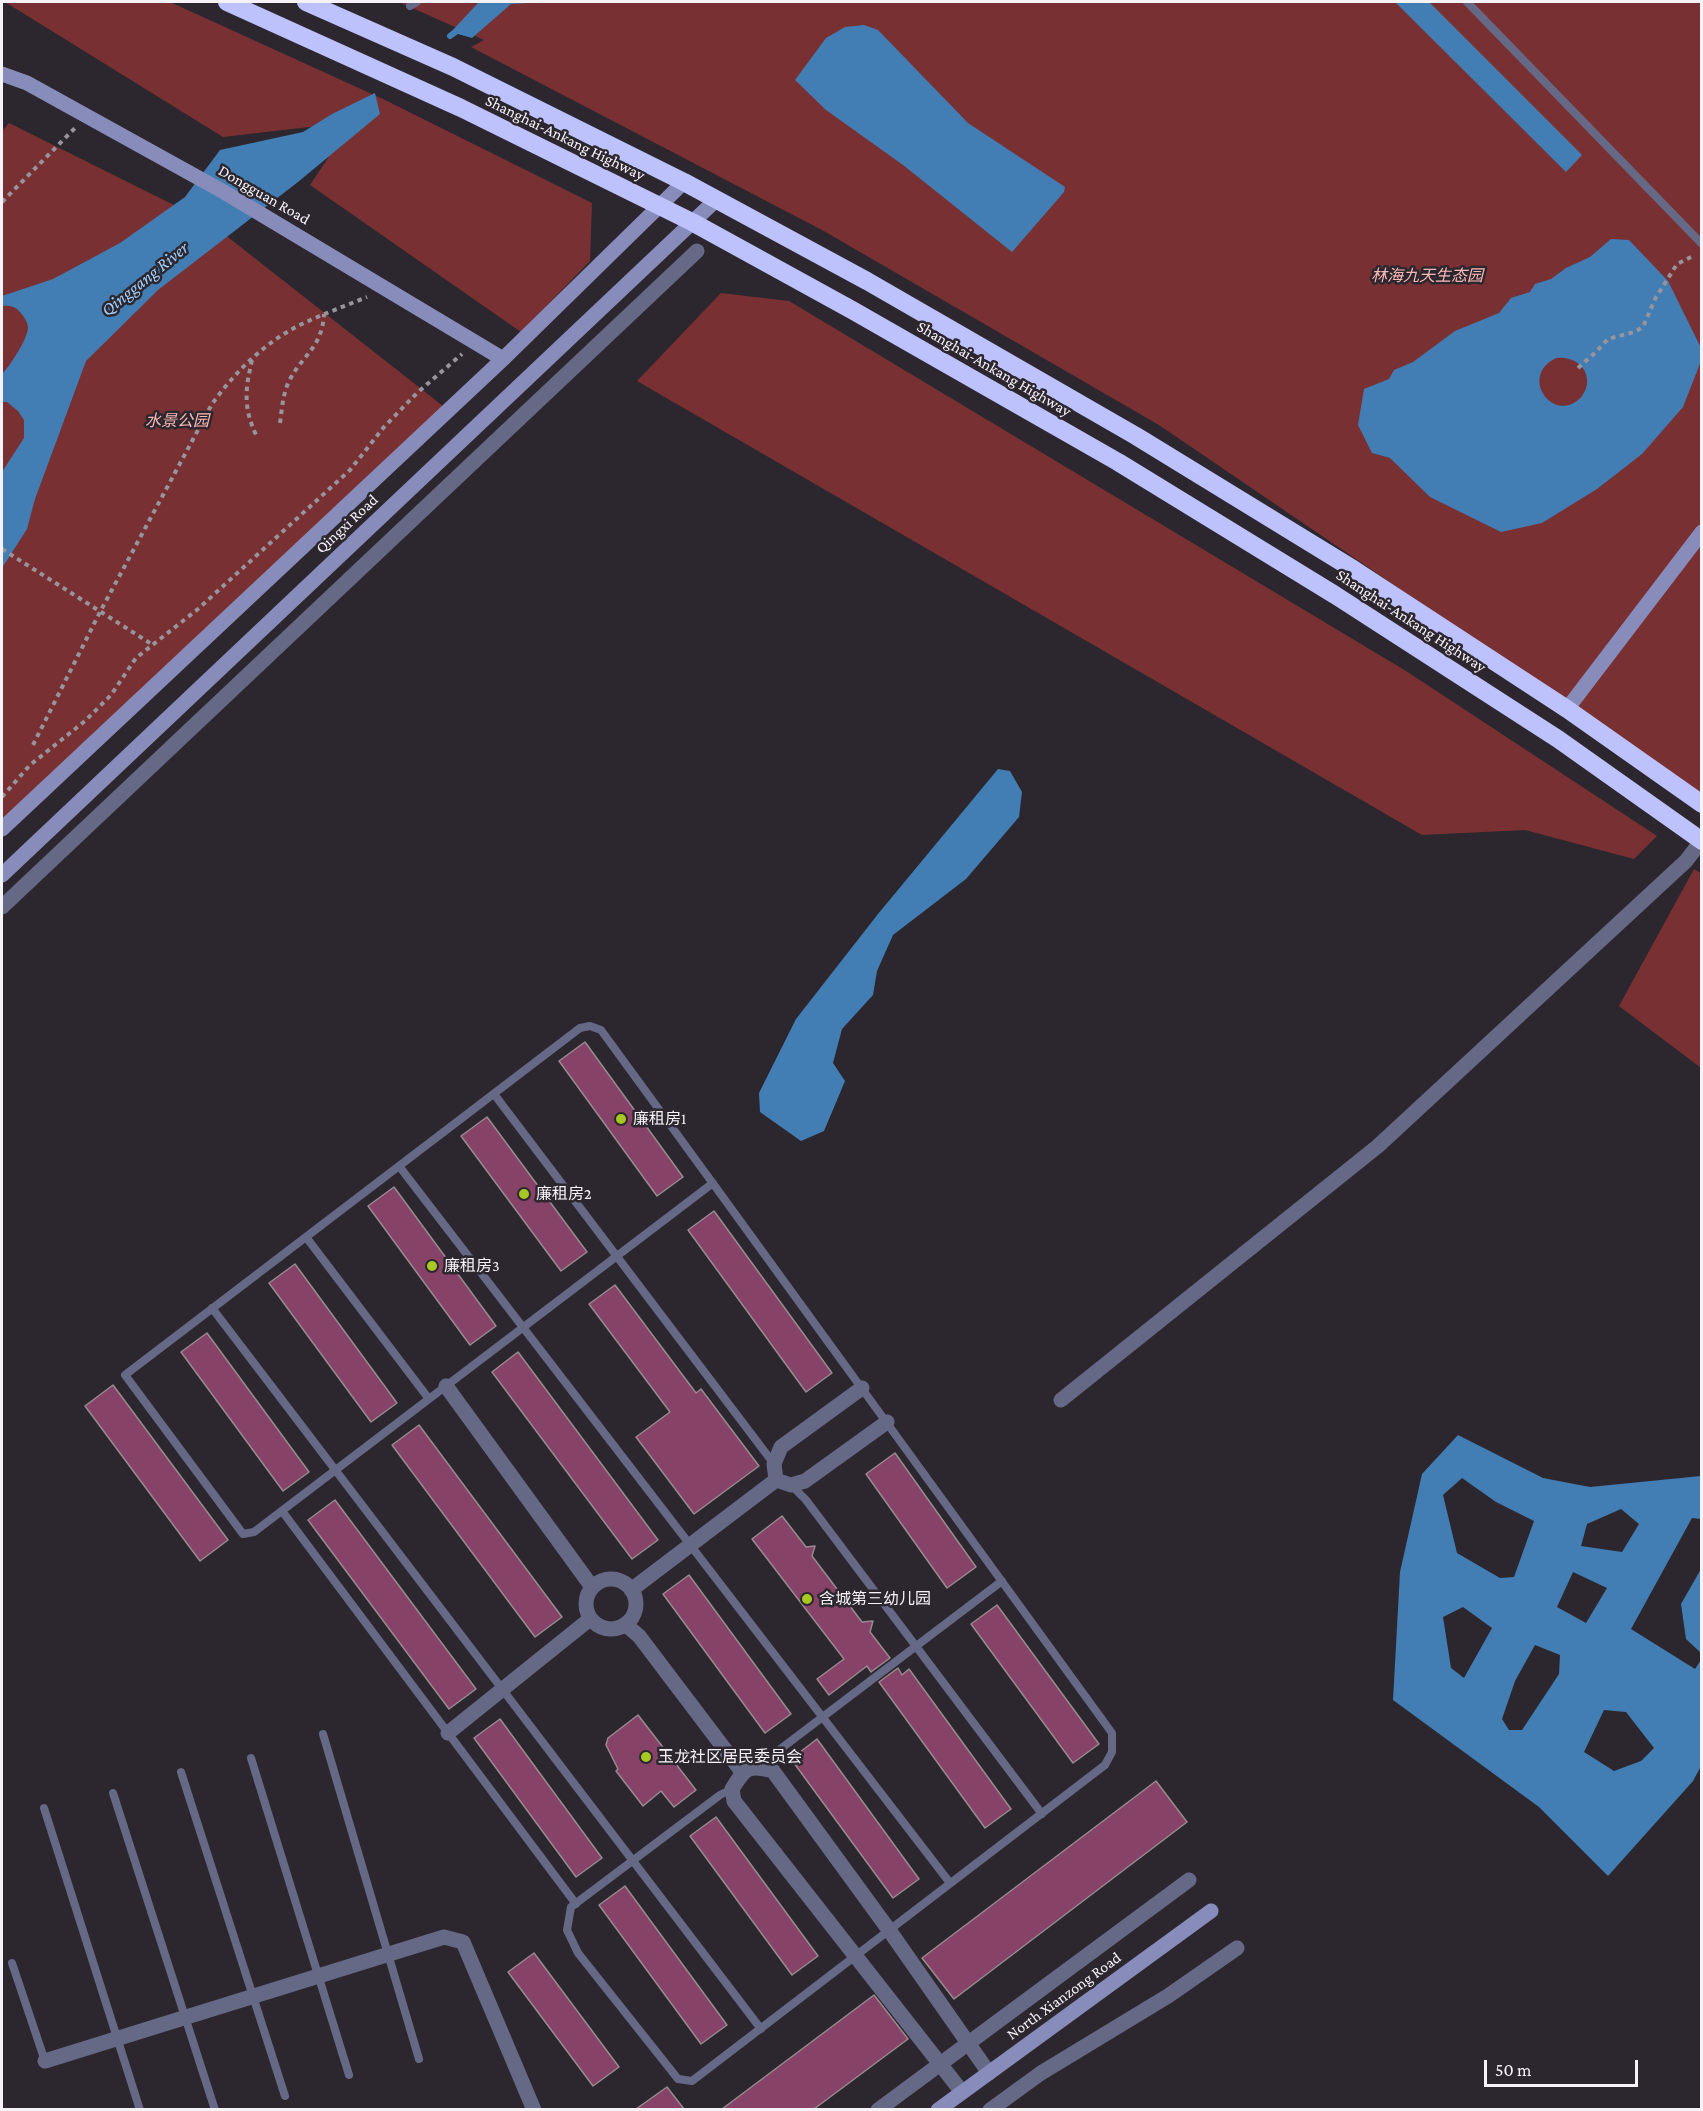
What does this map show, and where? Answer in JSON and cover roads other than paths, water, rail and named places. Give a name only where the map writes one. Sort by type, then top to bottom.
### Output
[{"type":"highway","name":"Shanghai-Ankang Highway","points":[[228,2],[461,108],[692,222],[852,310],[1128,468],[1335,595],[1558,739],[1701,840]]},
{"type":"highway","name":"Shanghai-Ankang Highway","points":[[306,2],[453,68],[684,182],[867,281],[1136,436],[1353,569],[1567,709],[1701,804]]},
{"type":"main road","name":"Dongguan Road","points":[[2,74],[27,82],[224,192],[503,359]]},
{"type":"main road","name":"Qingxi Road","points":[[2,829],[503,359],[684,182]]},
{"type":"main road","name":"Qingxi Road","points":[[2,875],[717,199]]},
{"type":"main road","points":[[1567,709],[1701,532]]},
{"type":"main road","name":"North Xianzong Road","points":[[938,2109],[1211,1911]]},
{"type":"street","points":[[2,907],[697,251]]},
{"type":"street","points":[[1061,1400],[1378,1146],[1686,861],[1701,840]]},
{"type":"street","points":[[446,1386],[592,1587]]},
{"type":"street","points":[[784,1482],[774,1464],[781,1447],[862,1388]]},
{"type":"street","points":[[631,1590],[690,1545],[784,1482],[805,1481],[887,1422]]},
{"type":"street","points":[[617,1580],[631,1590],[636,1604],[635,1612],[626,1625],[618,1629],[603,1629],[590,1619],[585,1603],[592,1587],[600,1581],[617,1580]]},
{"type":"street","points":[[448,1734],[590,1619]]},
{"type":"street","points":[[626,1625],[639,1636],[742,1772]]},
{"type":"street","points":[[962,2092],[734,1801],[732,1789],[742,1772],[758,1766],[773,1771],[889,1930],[989,2073]]},
{"type":"street","points":[[878,2109],[1189,1880]]},
{"type":"street","points":[[45,2061],[444,1937],[463,1942],[534,2109]]},
{"type":"street","points":[[990,2109],[1041,2073],[1168,1996],[1238,1948]]},
{"type":"lane","points":[[1467,2],[1701,244]]},
{"type":"lane","points":[[713,1183],[254,1532],[243,1533],[125,1375],[580,1028],[590,1026],[601,1030],[713,1183],[887,1422],[1112,1733],[1112,1752],[1105,1765],[692,2081],[678,2079],[578,1953],[567,1930],[571,1907],[720,1795],[732,1789]]},
{"type":"lane","points":[[494,1094],[774,1464]]},
{"type":"lane","points":[[399,1166],[950,1883]]},
{"type":"lane","points":[[306,1237],[429,1399]]},
{"type":"lane","points":[[213,1308],[762,2029]]},
{"type":"lane","points":[[784,1482],[806,1500],[1042,1814]]},
{"type":"lane","points":[[282,1511],[576,1904]]},
{"type":"lane","points":[[758,1766],[1002,1581]]},
{"type":"lane","points":[[323,1734],[419,2060]]},
{"type":"lane","points":[[251,1758],[349,2075]]},
{"type":"lane","points":[[181,1772],[285,2096]]},
{"type":"lane","points":[[113,1793],[214,2109]]},
{"type":"lane","points":[[44,1808],[140,2109]]},
{"type":"lane","points":[[12,1963],[45,2061]]},
{"type":"water","points":[[479,2],[548,2],[511,4],[472,38],[451,32]]},
{"type":"water","points":[[1395,2],[1429,2],[1582,155],[1566,172]]},
{"type":"water","points":[[864,25],[878,30],[968,123],[1065,187],[1064,192],[1012,252],[903,165],[826,110],[795,80],[826,38],[845,27]]},
{"type":"water","name":"Qinggang River","points":[[375,93],[380,114],[298,182],[158,290],[86,361],[35,499],[27,529],[2,568],[2,472],[24,438],[24,420],[18,411],[7,402],[2,402],[2,374],[18,353],[28,328],[25,319],[17,309],[2,306],[2,296],[53,279],[120,243],[185,197],[220,150],[303,132],[332,114]]},
{"type":"water","points":[[1611,239],[1629,240],[1668,281],[1701,348],[1701,361],[1683,407],[1642,454],[1597,489],[1542,523],[1501,532],[1430,497],[1390,458],[1372,453],[1358,425],[1364,389],[1389,379],[1394,370],[1413,362],[1455,331],[1499,313],[1511,298],[1530,292],[1535,284],[1551,279],[1566,268],[1590,257]],"holes":[[[1556,358],[1562,358],[1582,367],[1587,378],[1587,386],[1583,395],[1568,405],[1558,405],[1550,401],[1543,394],[1540,385],[1540,375],[1545,366]]]},
{"type":"water","points":[[998,769],[1010,771],[1022,792],[1019,817],[966,879],[893,935],[877,971],[873,995],[842,1029],[833,1063],[845,1081],[824,1131],[801,1141],[760,1112],[759,1093],[796,1019],[878,914]]},
{"type":"water","points":[[1458,1435],[1543,1478],[1590,1487],[1701,1476],[1701,1519],[1692,1518],[1631,1629],[1695,1669],[1701,1660],[1701,1766],[1693,1781],[1608,1876],[1539,1807],[1393,1700],[1400,1572],[1422,1474]],"holes":[[[1462,1478],[1496,1502],[1534,1521],[1514,1577],[1500,1578],[1457,1553],[1443,1495]],[[1621,1509],[1639,1524],[1622,1552],[1581,1546],[1587,1524]],[[1573,1572],[1607,1588],[1586,1623],[1557,1607]],[[1463,1607],[1492,1628],[1464,1678],[1451,1668],[1443,1617]],[[1535,1645],[1560,1655],[1559,1674],[1522,1730],[1509,1730],[1502,1719],[1515,1681]],[[1604,1710],[1626,1712],[1654,1748],[1641,1761],[1614,1771],[1584,1752]]]},
{"type":"water","points":[[1701,1569],[1701,1653],[1686,1639],[1681,1604]]},
{"type":"waterway","points":[[450,36],[461,28]]},
{"type":"place","name":"廉租房1","points":[[621,1119]]},
{"type":"place","name":"廉租房2","points":[[524,1194]]},
{"type":"place","name":"廉租房3","points":[[432,1266]]},
{"type":"place","name":"含城第三幼儿园","points":[[807,1599]]},
{"type":"place","name":"玉龙社区居民委员会","points":[[646,1757]]},
{"type":"park label","name":"林海九天生态园","points":[[1427,276]]},
{"type":"park label","name":"水景公园","points":[[177,421]]}]
